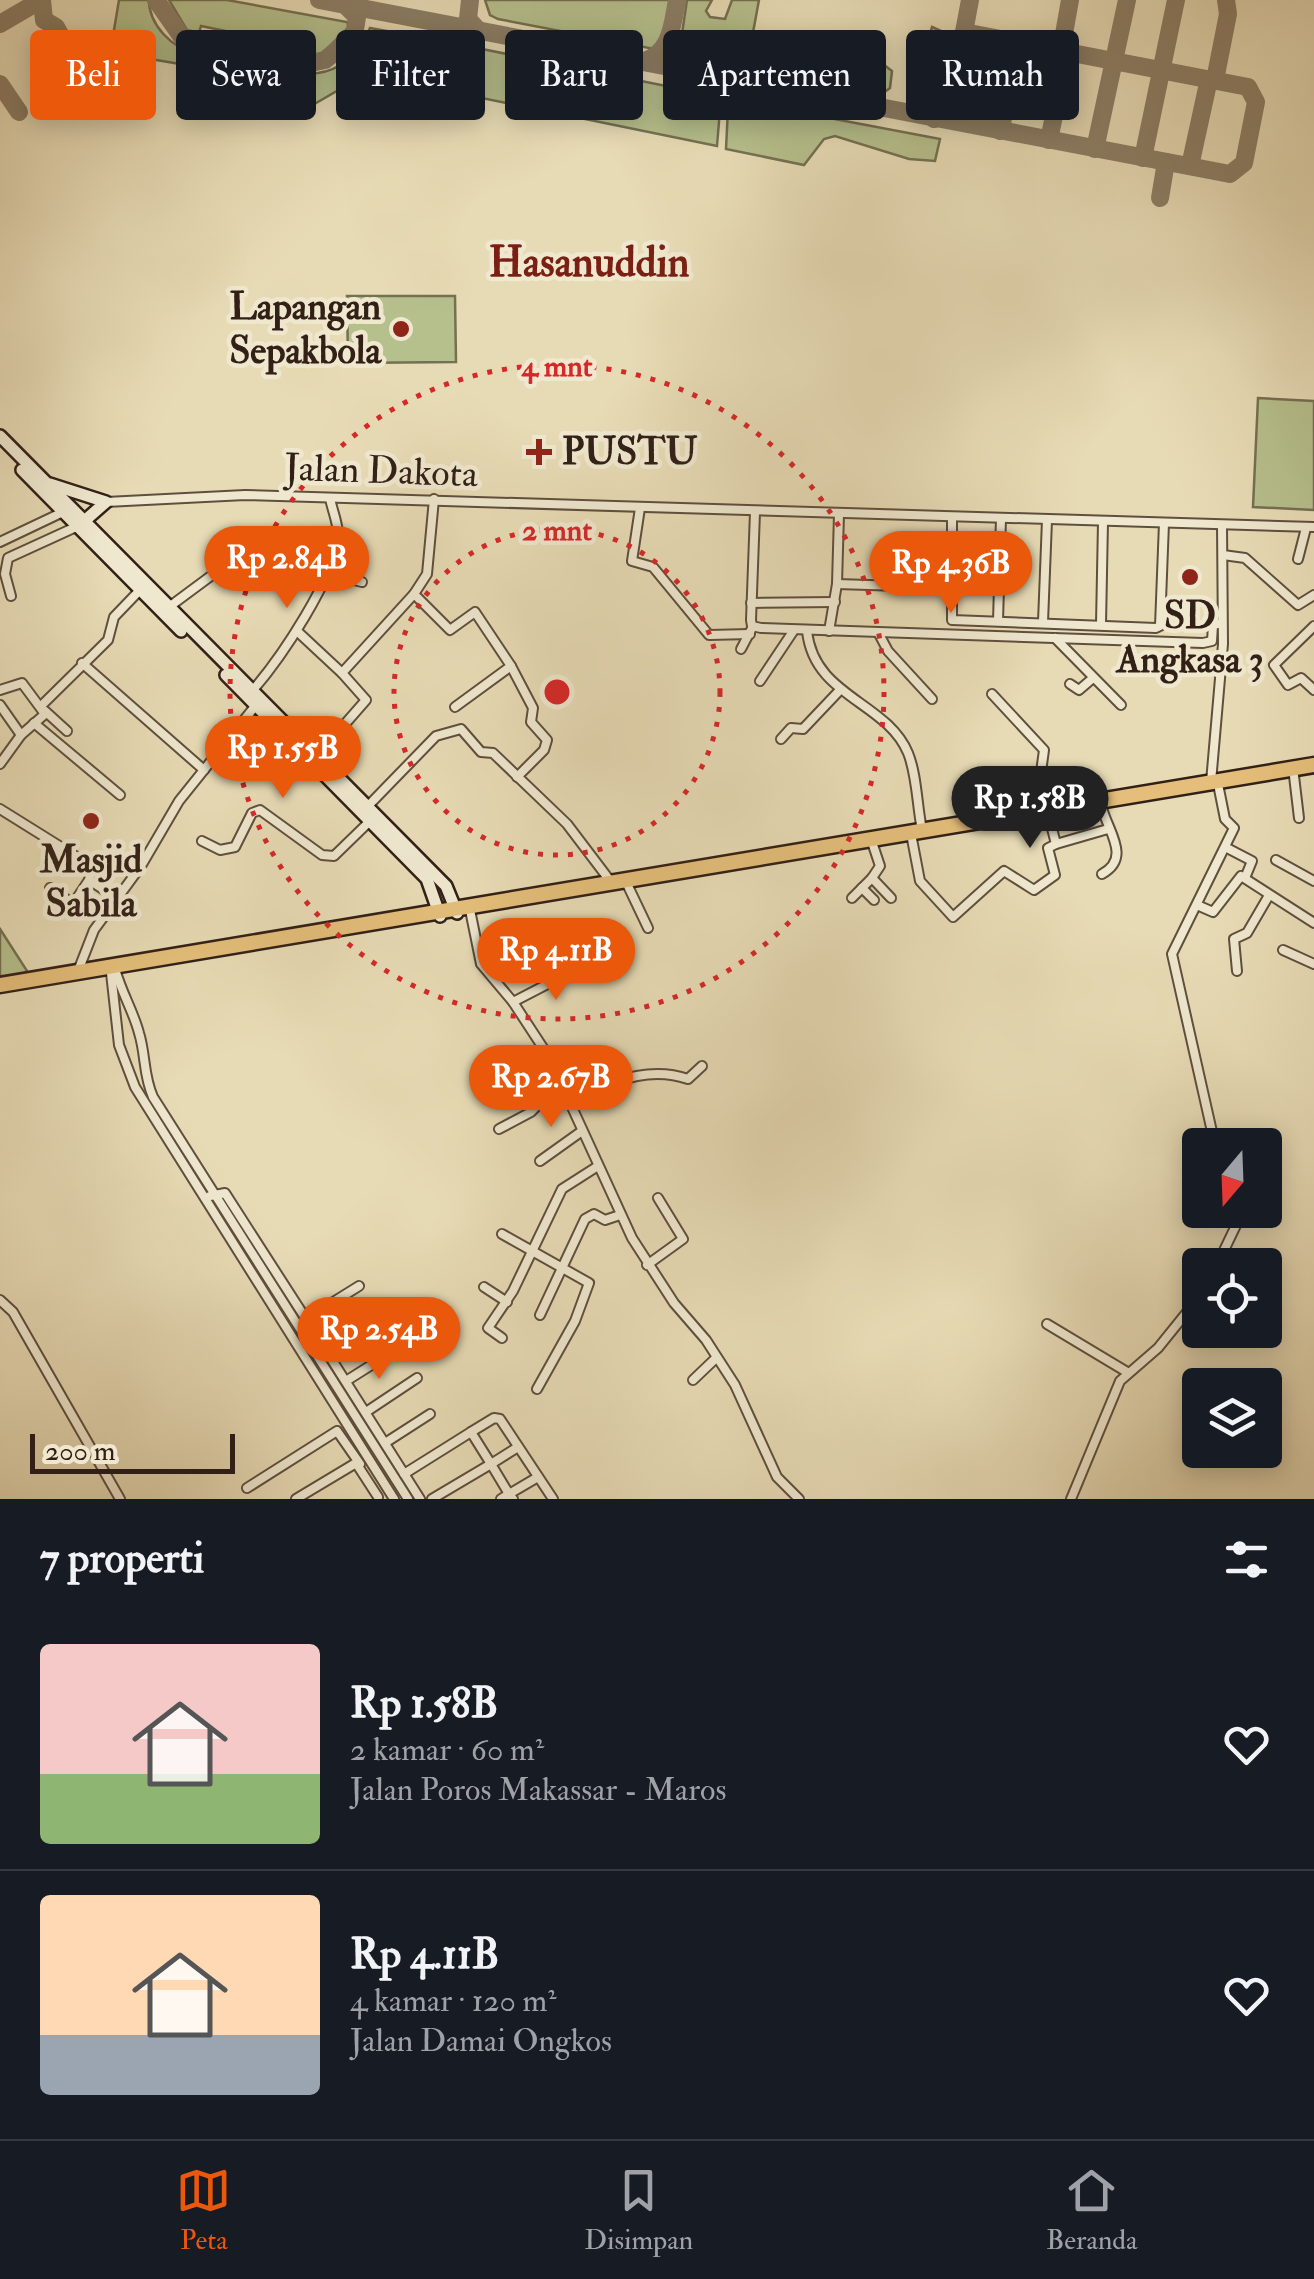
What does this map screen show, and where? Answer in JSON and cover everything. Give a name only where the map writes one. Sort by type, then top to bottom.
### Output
[{"type":"highway","points":[[1049,813],[1102,808],[1314,765]]},
{"type":"highway","points":[[461,910],[611,882],[1215,785],[1314,773]]},
{"type":"highway","points":[[0,988],[78,971],[439,912],[628,886],[894,838]]},
{"type":"highway","points":[[0,988],[114,973],[439,912]]},
{"type":"street","points":[[0,436],[81,524],[169,607],[176,621],[256,705],[270,713],[368,806],[433,888],[439,912]]},
{"type":"street","points":[[0,447],[41,483],[63,512],[81,524],[140,590],[253,690],[370,821],[446,886],[461,910],[480,964],[513,1002],[561,1081],[620,1215],[647,1264],[736,1386],[776,1477],[799,1499]]},
{"type":"street","points":[[41,483],[106,502]]},
{"type":"street","name":"Jalan Dakota","points":[[106,502],[246,495],[434,499],[1310,528]]},
{"type":"street","points":[[253,690],[298,632],[325,573],[338,535],[330,498]]},
{"type":"street","points":[[342,673],[414,594],[427,574],[434,499]]},
{"type":"street","points":[[11,596],[4,559],[81,524],[106,502]]},
{"type":"street","points":[[640,508],[632,561],[652,566],[709,635],[751,630],[829,630],[1203,643],[1212,641],[1213,625],[1222,623]]},
{"type":"street","points":[[0,542],[63,512]]},
{"type":"street","points":[[742,649],[751,630],[755,512]]},
{"type":"street","points":[[829,630],[838,584],[838,514]]},
{"type":"street","points":[[952,517],[951,619],[1160,626],[1164,523]]},
{"type":"street","points":[[998,621],[1002,518]]},
{"type":"street","points":[[1043,622],[1047,520]]},
{"type":"street","points":[[1100,624],[1103,522]]},
{"type":"street","points":[[1211,1128],[1172,954],[1234,826],[1225,820],[1215,785],[1222,526]]},
{"type":"street","points":[[1298,559],[1310,528]]},
{"type":"street","points":[[1223,556],[1245,558],[1298,604],[1314,594]]},
{"type":"street","points":[[169,607],[230,561]]},
{"type":"street","points":[[952,570],[1000,571]]},
{"type":"street","points":[[325,573],[362,582]]},
{"type":"street","points":[[838,584],[901,586]]},
{"type":"street","points":[[0,764],[82,663],[112,636],[114,616],[140,590]]},
{"type":"street","points":[[414,594],[450,630],[475,612],[511,666],[533,708],[531,722],[547,740],[544,750],[518,777]]},
{"type":"street","points":[[751,602],[835,602]]},
{"type":"street","points":[[1314,626],[1274,664],[1288,685],[1301,678],[1314,690]]},
{"type":"street","points":[[760,682],[794,630]]},
{"type":"street","points":[[807,631],[819,666],[840,690],[874,713],[906,749],[920,881],[953,917],[1004,871],[1034,890],[1055,875],[1048,848],[1108,829]]},
{"type":"street","points":[[298,632],[366,700],[317,756]]},
{"type":"street","points":[[878,634],[932,699]]},
{"type":"street","points":[[1056,638],[1121,704]]},
{"type":"street","points":[[82,663],[204,770]]},
{"type":"street","points":[[455,707],[511,666]]},
{"type":"street","points":[[1070,684],[1080,690],[1094,678]]},
{"type":"street","points":[[0,690],[20,682],[67,731]]},
{"type":"street","points":[[781,739],[791,728],[804,729],[840,690]]},
{"type":"street","points":[[992,694],[1044,750],[1041,772],[1056,844]]},
{"type":"street","points":[[0,705],[21,735]]},
{"type":"street","points":[[78,971],[88,940],[204,770],[256,705]]},
{"type":"street","points":[[34,724],[120,794]]},
{"type":"street","points":[[368,806],[436,736],[457,729],[467,734],[481,752],[493,753],[567,824],[611,882]]},
{"type":"street","points":[[1294,776],[1300,818]]},
{"type":"street","points":[[1102,808],[1118,861],[1102,874]]},
{"type":"street","points":[[0,809],[93,867],[72,904],[50,888]]},
{"type":"street","points":[[202,842],[228,850],[252,813],[260,810],[322,854],[334,856],[370,821]]},
{"type":"street","points":[[852,898],[880,866],[872,845]]},
{"type":"street","points":[[1226,848],[1252,861],[1245,878]]},
{"type":"street","points":[[1276,860],[1314,881]]},
{"type":"street","points":[[872,878],[891,898]]},
{"type":"street","points":[[1196,905],[1213,912],[1238,878],[1245,878],[1268,897],[1314,923]]},
{"type":"street","points":[[89,880],[118,898]]},
{"type":"street","points":[[628,886],[648,928]]},
{"type":"street","points":[[862,888],[874,900]]},
{"type":"street","points":[[1237,970],[1233,942],[1248,933],[1268,897]]},
{"type":"street","points":[[1283,950],[1314,964]]},
{"type":"street","points":[[513,1002],[564,976],[608,967],[613,962]]},
{"type":"street","points":[[114,973],[138,1029],[146,1081],[245,1264],[394,1499]]},
{"type":"street","points":[[114,973],[124,1058],[136,1087],[321,1353],[408,1499]]},
{"type":"street","points":[[570,1100],[622,1078],[664,1073],[688,1079],[702,1066]]},
{"type":"street","points":[[499,1128],[531,1112],[561,1081]]},
{"type":"street","points":[[540,1161],[582,1131]]},
{"type":"street","points":[[502,1338],[488,1328],[507,1302],[566,1184],[598,1166]]},
{"type":"street","points":[[209,1196],[224,1193],[306,1319],[321,1353],[346,1381],[420,1499]]},
{"type":"street","points":[[647,1264],[683,1239],[658,1198]]},
{"type":"street","points":[[540,1315],[586,1219],[594,1214],[605,1220],[620,1215]]},
{"type":"street","points":[[502,1234],[562,1266],[589,1286],[537,1389]]},
{"type":"street","points":[[245,1264],[255,1259]]},
{"type":"street","points":[[306,1319],[358,1286]]},
{"type":"street","points":[[484,1287],[507,1302]]},
{"type":"street","points":[[0,1300],[13,1312],[120,1499]]},
{"type":"street","points":[[1071,1499],[1126,1372],[1158,1348],[1182,1318]]},
{"type":"street","points":[[1047,1324],[1126,1372]]},
{"type":"street","points":[[308,1362],[362,1328]]},
{"type":"street","points":[[346,1381],[392,1352]]},
{"type":"street","points":[[692,1380],[715,1359]]},
{"type":"street","points":[[366,1412],[418,1378]]},
{"type":"street","points":[[385,1443],[430,1414]]},
{"type":"street","points":[[404,1474],[498,1417],[553,1499]]},
{"type":"street","points":[[247,1488],[338,1432],[379,1498],[367,1499]]},
{"type":"street","points":[[471,1432],[508,1497],[538,1477]]},
{"type":"street","points":[[432,1499],[518,1447]]},
{"type":"street","points":[[296,1499],[353,1463],[360,1464]]},
{"type":"green space","points":[[119,0],[149,0],[157,26],[176,44],[176,63],[156,60],[156,30],[114,30]]},
{"type":"green space","points":[[169,0],[227,0],[347,22],[349,27],[336,30],[336,40],[320,56],[316,55],[316,30],[221,30],[201,26],[200,30],[187,30]]},
{"type":"green space","points":[[485,0],[673,0],[667,30],[663,30],[663,38],[654,49],[643,47],[643,30],[555,30],[490,15]]},
{"type":"green space","points":[[687,0],[712,0],[706,11],[710,17],[725,19],[732,0],[759,0],[753,30],[683,30]]},
{"type":"green space","points":[[485,50],[505,54],[505,103],[485,99]]},
{"type":"green space","points":[[886,66],[892,71],[886,91]]},
{"type":"green space","points":[[336,67],[336,91],[316,103],[316,73]]},
{"type":"green space","points":[[643,81],[663,85],[663,120],[719,120],[717,146],[590,120],[643,120]]},
{"type":"green space","points":[[727,120],[840,120],[940,139],[935,161],[909,159],[835,136],[824,139],[804,165],[726,149]]},
{"type":"green space","name":"Lapangan Sepakbola","points":[[347,296],[455,296],[456,362],[348,363]]},
{"type":"green space","points":[[1258,398],[1314,401],[1314,510],[1253,507]]},
{"type":"green space","points":[[0,929],[29,974],[0,979]]},
{"type":"taxiway","points":[[0,24],[41,0]]},
{"type":"taxiway","points":[[42,0],[44,20],[58,30]]},
{"type":"taxiway","points":[[156,0],[182,37],[311,63],[325,60],[354,36],[357,17],[345,5]]},
{"type":"taxiway","points":[[319,0],[906,112]]},
{"type":"taxiway","points":[[470,0],[468,19],[478,30]]},
{"type":"taxiway","points":[[643,61],[664,46],[677,0]]},
{"type":"taxiway","points":[[964,30],[970,0]]},
{"type":"taxiway","points":[[1065,30],[1070,0]]},
{"type":"taxiway","points":[[1095,149],[1127,0]]},
{"type":"taxiway","points":[[1143,158],[1176,0]]},
{"type":"taxiway","points":[[1215,80],[1228,14],[1226,0]]},
{"type":"taxiway","points":[[947,120],[1230,174],[1244,163],[1256,102],[1248,87],[1079,54]]},
{"type":"taxiway","points":[[1190,166],[1209,79]]},
{"type":"taxiway","points":[[0,84],[19,112]]},
{"type":"taxiway","points":[[1000,131],[1003,120]]},
{"type":"taxiway","points":[[1049,140],[1053,120]]},
{"type":"taxiway","points":[[1160,198],[1166,162]]},
{"type":"place","name":"Lapangan Sepakbola","points":[[401,329]]},
{"type":"place","name":"PUSTU","points":[[539,452]]},
{"type":"place","name":"SD Angkasa 3","points":[[1190,577]]},
{"type":"place","name":"Masjid Sabila","points":[[91,821]]},
{"type":"district","name":"Hasanuddin","points":[[589,263]]}]
